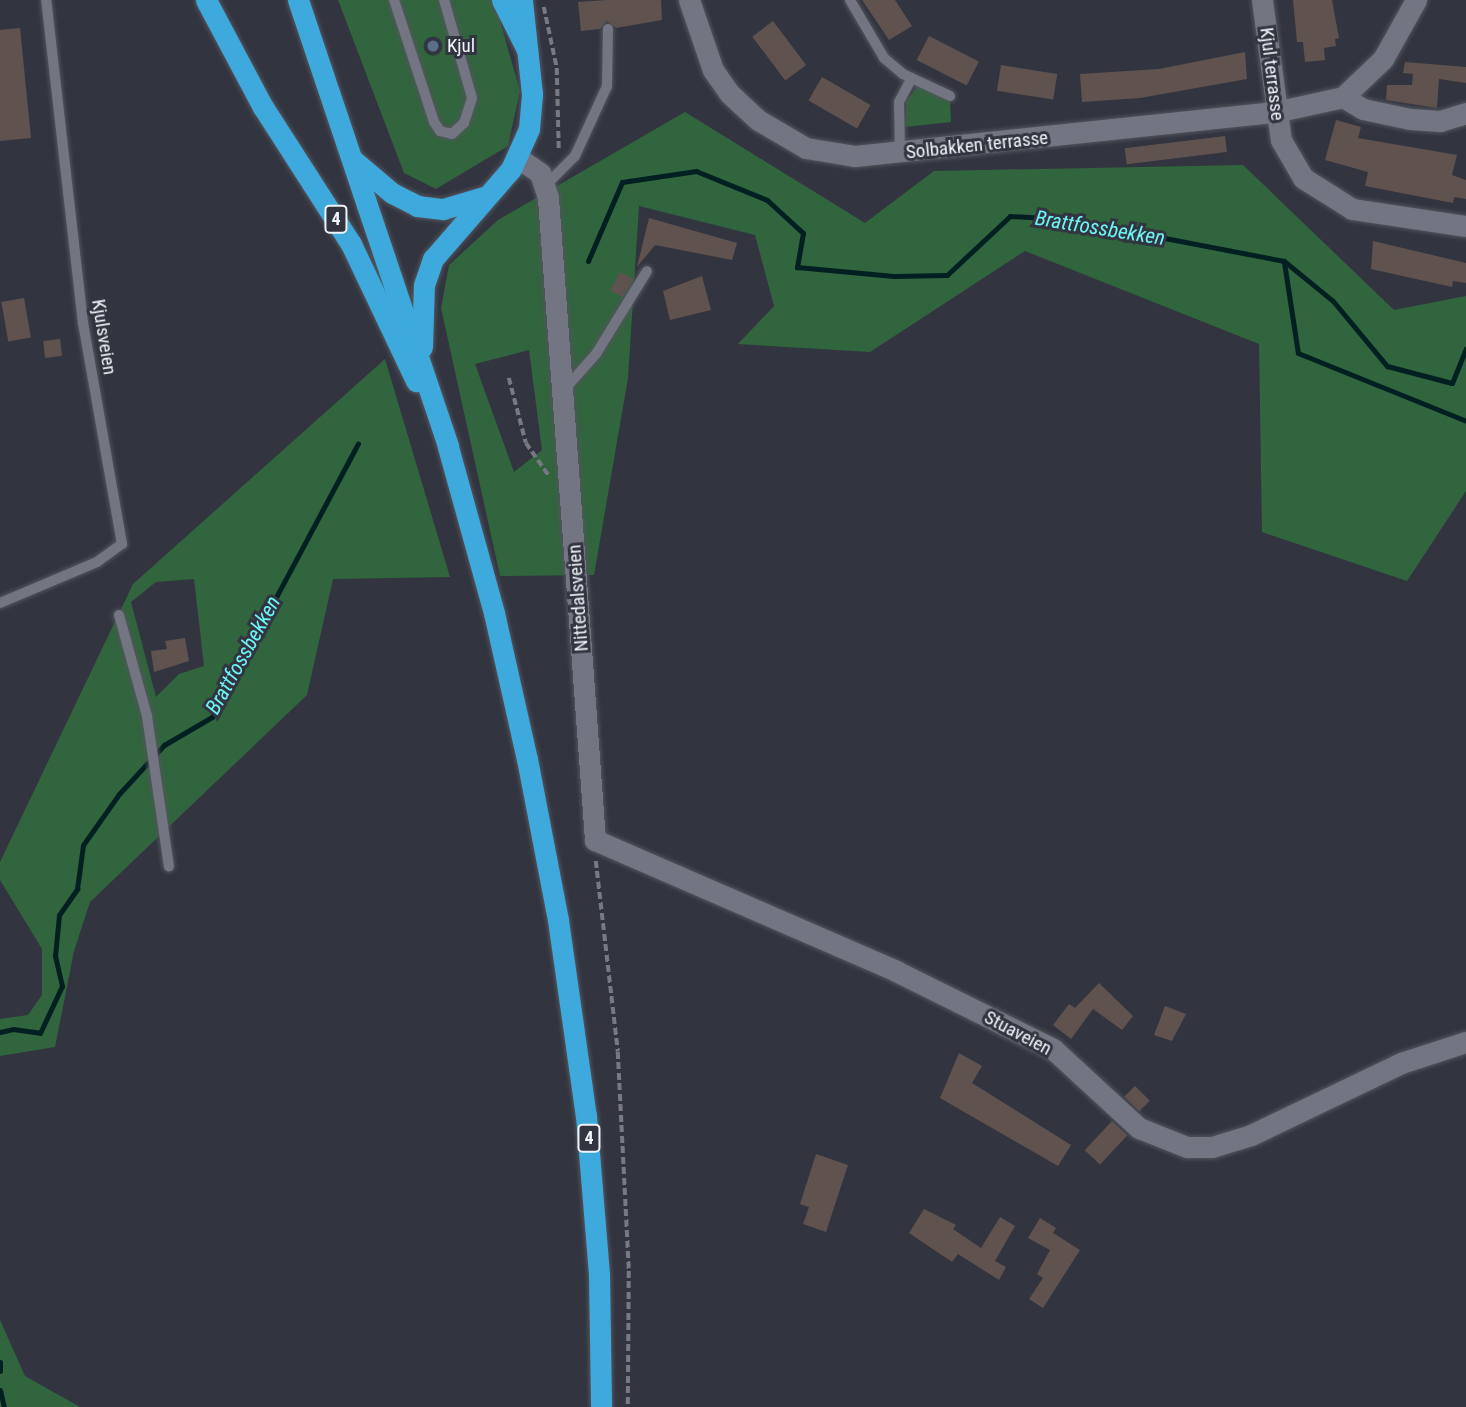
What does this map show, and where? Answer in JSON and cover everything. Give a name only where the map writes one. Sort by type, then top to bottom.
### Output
[{"type":"highway","name":"4","points":[[206,0],[263,107],[351,244],[448,447]]},
{"type":"highway","name":"4","points":[[298,0],[448,447],[494,613],[558,920],[592,1174],[601,1407]]},
{"type":"highway","name":"4","points":[[502,0],[528,52]]},
{"type":"highway","name":"4","points":[[422,367],[424,285],[433,260],[518,158],[532,112],[522,0]]},
{"type":"highway","points":[[352,159],[393,193],[417,206],[443,209],[484,197]]},
{"type":"street","name":"Solbakken terrasse","points":[[689,0],[713,70],[758,120],[806,148],[826,153],[900,154],[1275,112],[1343,97]]},
{"type":"street","name":"Kjul terrasse","points":[[1262,0],[1275,112],[1281,140],[1303,178],[1328,197],[1385,217],[1466,226]]},
{"type":"street","points":[[1416,0],[1383,59],[1343,97],[1363,109],[1410,119],[1440,121],[1466,113]]},
{"type":"street","points":[[518,158],[552,182]]},
{"type":"street","name":"Nittedalsveien","points":[[552,182],[595,840]]},
{"type":"street","name":"Stuaveien","points":[[595,840],[896,971],[1053,1049],[1139,1128],[1186,1147],[1212,1147],[1251,1135],[1401,1063],[1466,1042]]},
{"type":"lane","name":"Kjulsveien","points":[[0,603],[97,562],[122,544],[83,323],[46,0]]},
{"type":"lane","points":[[394,0],[434,122],[439,131],[452,134],[464,123],[472,98],[444,0]]},
{"type":"lane","points":[[850,0],[884,58],[912,78],[950,96]]},
{"type":"lane","points":[[552,182],[575,156],[607,86],[608,29]]},
{"type":"lane","points":[[900,154],[899,102],[912,78]]},
{"type":"lane","points":[[564,390],[596,354],[647,271]]},
{"type":"lane","points":[[118,615],[147,716],[169,866]]},
{"type":"path","points":[[542,0],[559,86],[552,182]]},
{"type":"path","points":[[509,378],[526,443],[572,503]]},
{"type":"path","points":[[595,840],[618,1052],[628,1235],[628,1407]]},
{"type":"green space","name":"Kjul","points":[[338,0],[494,0],[520,91],[508,146],[436,189],[404,173]]},
{"type":"green space","points":[[917,86],[950,100],[951,122],[905,127],[906,102]]},
{"type":"green space","points":[[685,112],[865,223],[934,171],[1243,165],[1394,310],[1466,296],[1466,491],[1407,581],[1262,532],[1259,344],[1025,251],[870,352],[738,344],[774,306],[755,235],[639,206],[628,378],[594,575],[500,576],[441,308],[449,265],[498,220]],"holes":[[[529,350],[542,450],[514,472],[475,364]]]},
{"type":"green space","points":[[385,359],[450,577],[333,579],[307,695],[90,902],[74,951],[55,1047],[0,1056],[0,1019],[28,1015],[42,995],[42,949],[0,880],[0,862],[133,584]],"holes":[[[194,579],[204,666],[179,674],[156,697],[131,602],[156,582]]]},
{"type":"green space","points":[[0,1320],[25,1376],[80,1407],[0,1407]]},
{"type":"building","points":[[661,0],[662,20],[616,28],[607,21],[600,29],[581,31],[578,2]]},
{"type":"building","points":[[862,0],[895,0],[912,26],[889,40]]},
{"type":"building","points":[[1293,0],[1332,0],[1339,38],[1335,39],[1336,46],[1324,48],[1325,60],[1305,62],[1303,42],[1297,42]]},
{"type":"building","points":[[773,21],[806,65],[785,81],[752,37]]},
{"type":"building","points":[[20,28],[31,138],[0,141],[0,30]]},
{"type":"building","points":[[929,36],[979,61],[967,85],[917,60]]},
{"type":"building","points":[[1245,52],[1247,79],[1140,98],[1082,102],[1080,74],[1159,69]]},
{"type":"building","points":[[1405,62],[1466,67],[1466,83],[1439,79],[1437,108],[1386,100],[1387,85],[1412,85],[1413,74],[1403,73]]},
{"type":"building","points":[[1001,65],[1057,74],[1053,100],[997,91]]},
{"type":"building","points":[[822,77],[870,105],[857,128],[808,100]]},
{"type":"building","points":[[1336,120],[1361,127],[1358,138],[1457,155],[1452,175],[1466,180],[1466,199],[1454,197],[1453,203],[1365,186],[1368,172],[1325,160]]},
{"type":"building","points":[[1225,136],[1227,152],[1127,164],[1125,148]]},
{"type":"building","points":[[649,218],[737,243],[732,260],[655,245],[637,267]]},
{"type":"building","points":[[1373,241],[1466,263],[1466,283],[1453,281],[1452,287],[1371,269]]},
{"type":"building","points":[[620,272],[633,279],[623,298],[610,291]]},
{"type":"building","points":[[702,276],[711,310],[670,320],[663,291]]},
{"type":"building","points":[[24,298],[31,337],[8,341],[1,302]]},
{"type":"building","points":[[60,339],[62,356],[45,358],[43,341]]},
{"type":"building","points":[[185,638],[189,661],[154,672],[151,651],[167,649],[165,641]]},
{"type":"building","points":[[1099,983],[1133,1016],[1122,1030],[1093,1009],[1071,1039],[1053,1025],[1069,1004],[1075,1008]]},
{"type":"building","points":[[1165,1006],[1186,1014],[1172,1041],[1154,1035]]},
{"type":"building","points":[[959,1053],[982,1066],[972,1083],[1071,1145],[1058,1166],[940,1098]]},
{"type":"building","points":[[1135,1086],[1150,1101],[1139,1111],[1124,1097]]},
{"type":"building","points":[[1112,1121],[1127,1135],[1100,1165],[1085,1150]]},
{"type":"building","points":[[816,1154],[848,1165],[826,1232],[803,1224],[809,1207],[800,1204]]},
{"type":"building","points":[[924,1209],[956,1225],[953,1229],[981,1248],[1000,1217],[1015,1226],[995,1261],[1006,1267],[999,1280],[958,1254],[952,1262],[909,1233]]},
{"type":"building","points":[[1040,1218],[1056,1228],[1053,1233],[1080,1250],[1043,1308],[1029,1299],[1043,1278],[1037,1274],[1050,1250],[1028,1238]]},
{"type":"waterway","name":"Brattfossbekken","points":[[588,261],[622,182],[696,171],[767,200],[803,233],[797,267],[894,276],[947,275],[1010,216],[1066,219],[1284,261],[1333,301],[1387,366],[1452,383],[1466,349]]},
{"type":"waterway","points":[[1284,262],[1298,353],[1466,421]]},
{"type":"waterway","name":"Brattfossbekken","points":[[0,1032],[13,1029],[40,1033],[62,986],[55,956],[59,915],[77,889],[83,845],[119,794],[164,745],[212,717],[358,443]]},
{"type":"waterway","name":"Brattfossbekken","points":[[0,1362],[0,1371]]},
{"type":"waterway","name":"Brattfossbekken","points":[[0,1390],[4,1407]]},
{"type":"place","name":"Kjul","points":[[433,46]]}]
